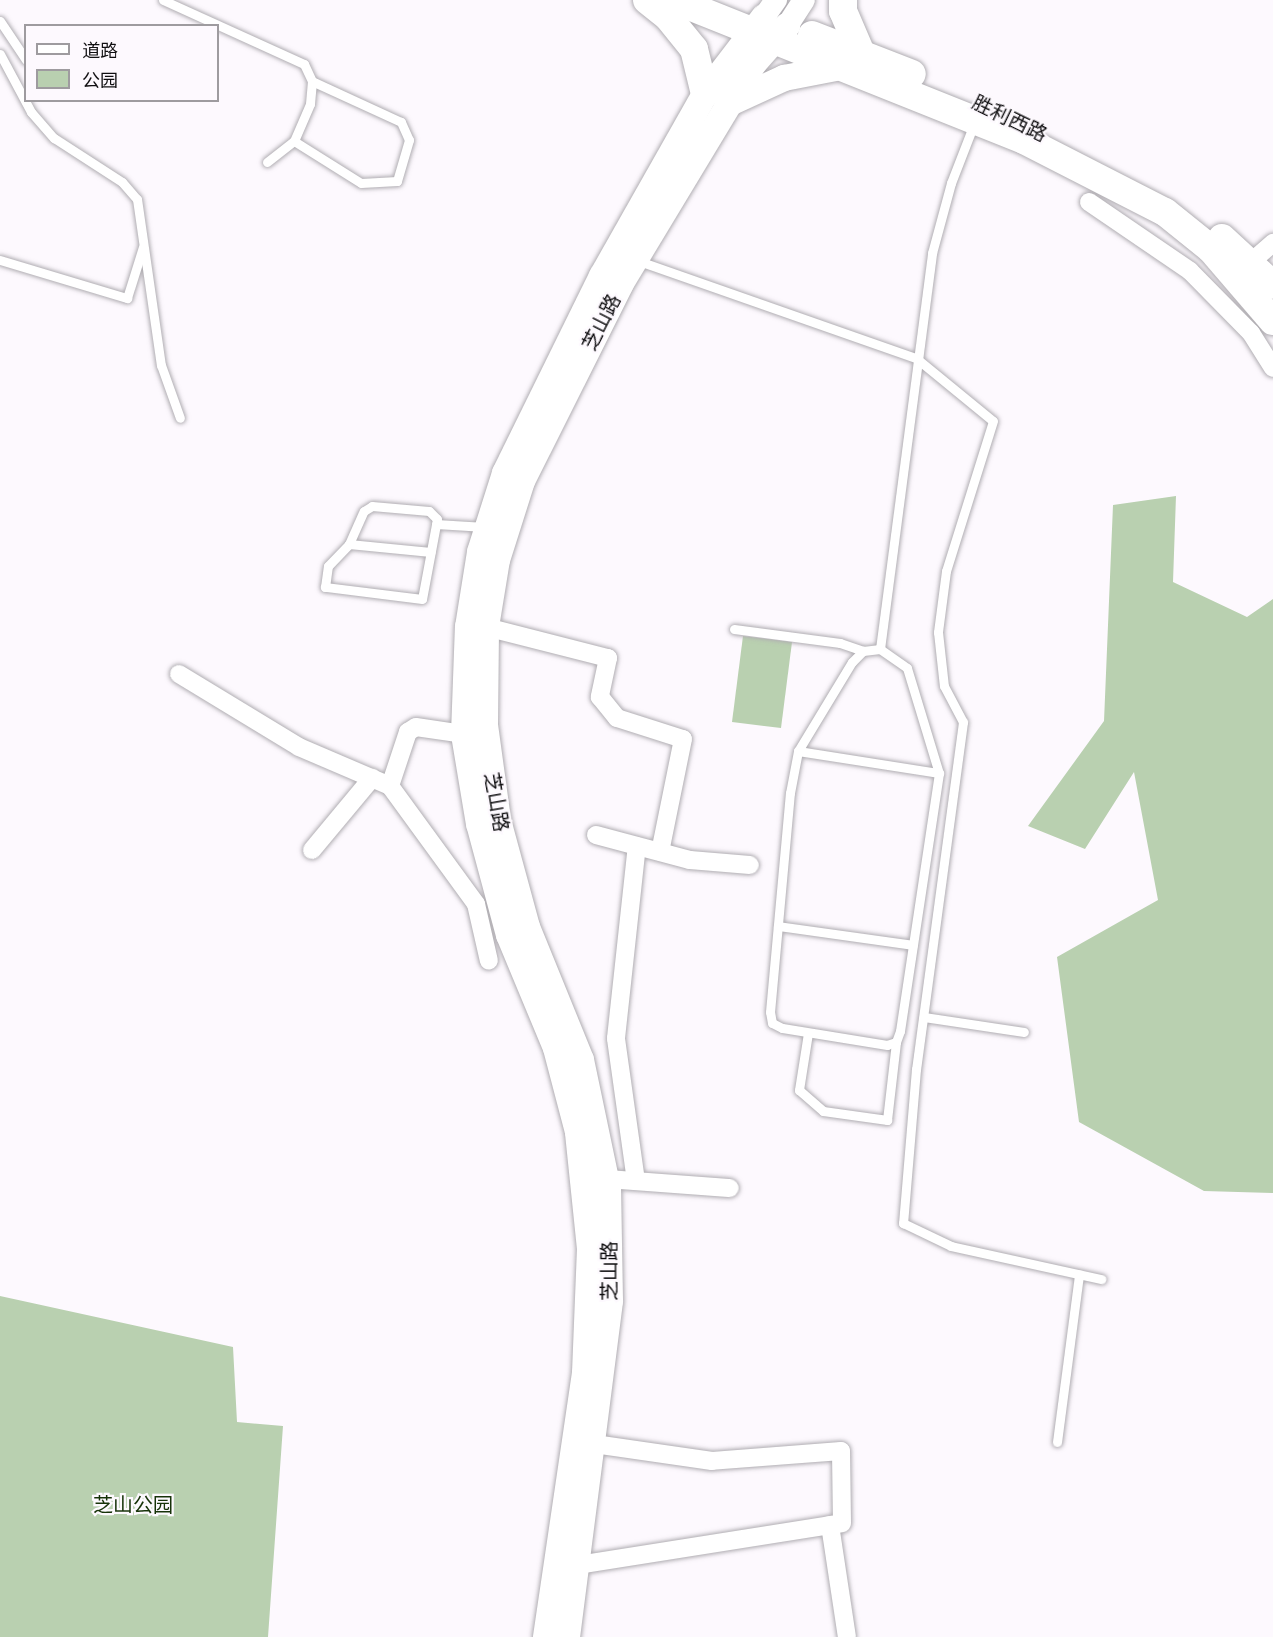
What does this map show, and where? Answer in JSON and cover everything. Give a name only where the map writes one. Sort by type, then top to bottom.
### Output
[{"type":"main road","points":[[647,0],[668,17],[694,49],[717,99]]},
{"type":"main road","points":[[546,1637],[585,1373],[590,1249],[578,1132],[556,1048],[509,935],[479,824],[464,734],[468,627],[488,527],[505,473],[602,276],[717,99],[771,23],[674,0]]},
{"type":"main road","name":"胜利西路","points":[[720,0],[851,60],[979,112],[1176,200],[1244,269],[1273,285]]},
{"type":"main road","points":[[717,99],[851,60],[843,0]]},
{"type":"main road","name":"芝山路","points":[[567,1637],[594,1444],[610,1301],[606,1179],[581,1060],[526,927],[498,820],[485,725],[486,627],[497,560],[522,481],[717,99]]},
{"type":"main road","points":[[979,112],[1024,140],[1165,212],[1211,249],[1244,269],[1273,321]]},
{"type":"street","points":[[771,23],[804,0]]},
{"type":"street","points":[[1089,202],[1190,271],[1251,333],[1273,368]]},
{"type":"street","points":[[1244,269],[1273,243]]},
{"type":"street","points":[[1190,271],[1211,249]]},
{"type":"street","points":[[486,627],[609,658],[600,697],[617,718],[683,739],[660,852]]},
{"type":"street","points":[[179,674],[298,747],[390,786],[476,904],[489,961]]},
{"type":"street","points":[[390,786],[408,732],[416,727],[464,734]]},
{"type":"street","points":[[312,850],[372,778]]},
{"type":"street","points":[[596,835],[690,860],[750,865]]},
{"type":"street","points":[[636,1181],[616,1038],[637,846]]},
{"type":"street","points":[[606,1179],[730,1188]]},
{"type":"street","points":[[578,1565],[842,1523],[841,1451],[712,1461],[594,1444]]},
{"type":"street","points":[[830,1525],[847,1637]]},
{"type":"lane","points":[[163,0],[287,53],[304,64],[312,81],[310,104],[294,141],[267,162]]},
{"type":"lane","points":[[0,21],[24,57]]},
{"type":"lane","points":[[0,54],[24,99]]},
{"type":"lane","points":[[294,141],[361,183],[398,181],[406,158],[409,140],[401,122],[312,81]]},
{"type":"lane","points":[[26,102],[31,112],[54,138],[122,182],[136,199],[145,242],[160,364],[180,418]]},
{"type":"lane","points":[[880,649],[916,358],[932,253],[951,183],[979,112]]},
{"type":"lane","points":[[0,260],[128,298],[145,242]]},
{"type":"lane","points":[[635,259],[916,358],[993,421],[946,571],[938,632],[944,686],[963,722],[924,1017],[903,1224],[951,1246],[1101,1279]]},
{"type":"lane","points":[[372,506],[429,511],[437,519],[422,599],[325,587],[328,566],[349,544],[364,511],[372,506]]},
{"type":"lane","points":[[436,524],[488,527]]},
{"type":"lane","points":[[349,544],[431,552]]},
{"type":"lane","points":[[734,629],[840,643],[864,651],[880,649],[908,668],[939,773],[896,1042],[887,1120],[823,1111],[799,1090],[808,1033]]},
{"type":"lane","points":[[864,651],[852,662],[798,751],[790,793],[772,1023],[808,1033],[887,1045],[896,1042]]},
{"type":"lane","points":[[798,751],[939,773]]},
{"type":"lane","points":[[778,926],[913,945]]},
{"type":"lane","points":[[924,1017],[1024,1032]]},
{"type":"lane","points":[[1057,1442],[1079,1274]]},
{"type":"green space","points":[[1176,496],[1173,582],[1247,617],[1273,599],[1273,1193],[1204,1191],[1079,1122],[1057,957],[1158,900],[1134,772],[1085,849],[1028,826],[1104,721],[1113,505]]},
{"type":"green space","points":[[743,636],[792,642],[781,728],[732,722]]},
{"type":"green space","name":"芝山公园","points":[[0,1296],[233,1347],[237,1422],[283,1426],[268,1637],[0,1637]]}]
